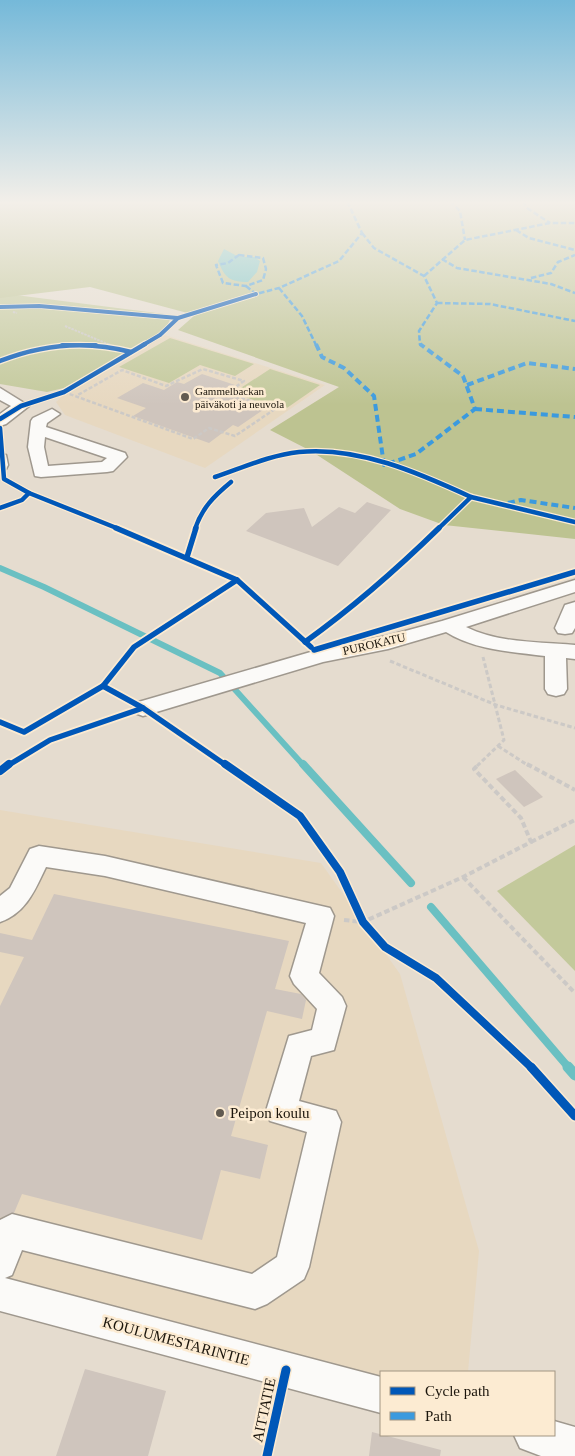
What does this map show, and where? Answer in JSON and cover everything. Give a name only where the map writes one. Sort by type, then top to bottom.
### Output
[{"type":"street","points":[[0,393],[21,406],[0,421]]},
{"type":"street","points":[[38,428],[119,457],[107,466],[41,472],[36,447],[38,428],[39,421],[52,414]]},
{"type":"street","points":[[0,459],[0,465]]},
{"type":"street","points":[[479,640],[512,633],[570,634],[573,609],[565,589]]},
{"type":"street","name":"PUROKATU","points":[[143,708],[321,656],[366,647],[449,625],[565,589]]},
{"type":"street","points":[[449,625],[457,632],[479,640],[565,651],[556,689]]},
{"type":"street","points":[[0,911],[19,894],[39,856],[104,866],[321,916],[304,976],[332,1006],[324,1041],[299,1045],[281,1111],[325,1122],[292,1267],[255,1292],[12,1231],[0,1263]]},
{"type":"street","name":"KOULUMESTARINTIE","points":[[0,1294],[380,1395]]},
{"type":"street","points":[[537,1436],[575,1446]]},
{"type":"path","points":[[6,316],[15,312],[9,307],[25,306]]},
{"type":"path","points":[[66,326],[113,347]]},
{"type":"path","points":[[90,344],[113,347]]},
{"type":"path","points":[[64,392],[192,438],[209,428],[235,436],[275,409],[227,393],[244,381],[203,368],[166,386],[122,370],[76,396]]},
{"type":"path","points":[[21,406],[72,388]]},
{"type":"path","points":[[479,640],[504,740],[474,769],[521,818],[531,842]]},
{"type":"path","points":[[366,647],[399,665],[496,705],[575,728]]},
{"type":"path","points":[[498,746],[526,764],[575,790]]},
{"type":"path","points":[[363,922],[463,877],[575,820]]},
{"type":"path","points":[[463,877],[575,993]]},
{"type":"path","points":[[359,914],[368,928]]},
{"type":"shaded area","name":"Gammelbackan päiväkoti ja neuvola","points":[[165,335],[325,385],[205,468],[65,415],[56,402],[68,391]]},
{"type":"shaded area","name":"Peipon koulu","points":[[0,810],[321,863],[400,974],[479,1251],[468,1371],[380,1371],[380,1387],[0,1284]]},
{"type":"green space","points":[[0,269],[575,269],[575,539],[444,525],[400,509],[311,451],[270,430],[339,387],[178,330],[195,315],[90,287],[0,298]]},
{"type":"green space","points":[[0,293],[172,315],[166,328],[157,335],[64,388],[47,392],[0,384]]},
{"type":"green space","points":[[170,338],[254,364],[235,376],[200,365],[169,383],[119,367]]},
{"type":"green space","points":[[270,369],[320,385],[284,410],[233,393]]},
{"type":"green space","points":[[575,845],[575,971],[497,891]]},
{"type":"water","points":[[222,269],[258,269],[248,282],[232,280]]},
{"type":"building","points":[[202,374],[235,385],[223,392],[249,402],[246,404],[263,410],[238,427],[233,425],[209,443],[133,416],[146,408],[117,398],[143,383],[164,390],[177,382],[184,384]]},
{"type":"building","points":[[367,502],[391,510],[338,566],[246,531],[266,513],[304,508],[312,527],[339,507],[355,513]]},
{"type":"building","points":[[515,770],[543,797],[524,807],[496,779]]},
{"type":"building","points":[[54,894],[289,941],[275,989],[301,994],[306,1000],[302,1019],[267,1011],[231,1136],[268,1145],[260,1179],[221,1170],[202,1240],[22,1194],[14,1213],[0,1218],[0,1006],[24,957],[0,952],[0,933],[32,940]]},
{"type":"building","points":[[85,1369],[166,1391],[148,1456],[56,1456]]},
{"type":"building","points":[[372,1432],[380,1434],[380,1436],[387,1436],[441,1450],[440,1456],[369,1456]]},
{"type":"waterway","points":[[0,568],[44,587],[220,673],[304,766]]},
{"type":"waterway","points":[[303,764],[411,883]]},
{"type":"waterway","points":[[431,907],[569,1068]]},
{"type":"waterway","points":[[568,1067],[575,1075]]},
{"type":"marked path","points":[[218,269],[223,283],[246,286]]},
{"type":"marked path","points":[[246,286],[263,280],[266,269]]},
{"type":"marked path","points":[[246,286],[256,294],[279,288],[321,269]]},
{"type":"marked path","points":[[279,288],[302,316],[322,357],[344,368],[374,396],[384,465],[416,454],[475,409],[463,376],[420,346],[419,331],[437,303],[424,276],[411,269]]},
{"type":"marked path","points":[[424,276],[432,269]]},
{"type":"marked path","points":[[463,269],[551,284],[575,293]]},
{"type":"marked path","points":[[531,278],[551,273],[554,269]]},
{"type":"marked path","points":[[437,303],[490,304],[575,321]]},
{"type":"marked path","points":[[467,385],[527,363],[575,369]]},
{"type":"marked path","points":[[475,409],[575,417]]},
{"type":"marked path","points":[[508,503],[521,500],[575,508]]},
{"type":"cycle path","points":[[0,307],[39,306],[178,318],[256,294]]},
{"type":"cycle path","points":[[0,419],[21,406],[64,392],[160,335],[178,318]]},
{"type":"cycle path","points":[[0,361],[32,350],[65,345],[99,345],[131,352]]},
{"type":"cycle path","points":[[0,428],[4,479],[29,493],[22,500],[0,508]]},
{"type":"cycle path","points":[[215,477],[262,460],[286,454],[311,451],[331,452],[393,466],[471,497],[388,578],[355,606],[305,642]]},
{"type":"cycle path","points":[[187,557],[200,514],[213,497],[231,482]]},
{"type":"cycle path","points":[[29,493],[187,557],[237,580],[134,647],[103,686]]},
{"type":"cycle path","points":[[471,497],[575,522]]},
{"type":"cycle path","points":[[314,650],[575,572]]},
{"type":"cycle path","points":[[237,580],[311,647]]},
{"type":"cycle path","points":[[0,722],[24,732],[103,686],[143,708],[300,816],[340,872],[363,922],[385,947],[436,978],[540,1076],[575,1116]]},
{"type":"cycle path","points":[[0,771],[32,749],[50,740],[143,708]]},
{"type":"cycle path","name":"AITTATIE","points":[[267,1456],[286,1370]]},
{"type":"place","name":"Gammelbackan päiväkoti ja neuvola","points":[[185,397]]},
{"type":"place","name":"Peipon koulu","points":[[220,1113]]}]
